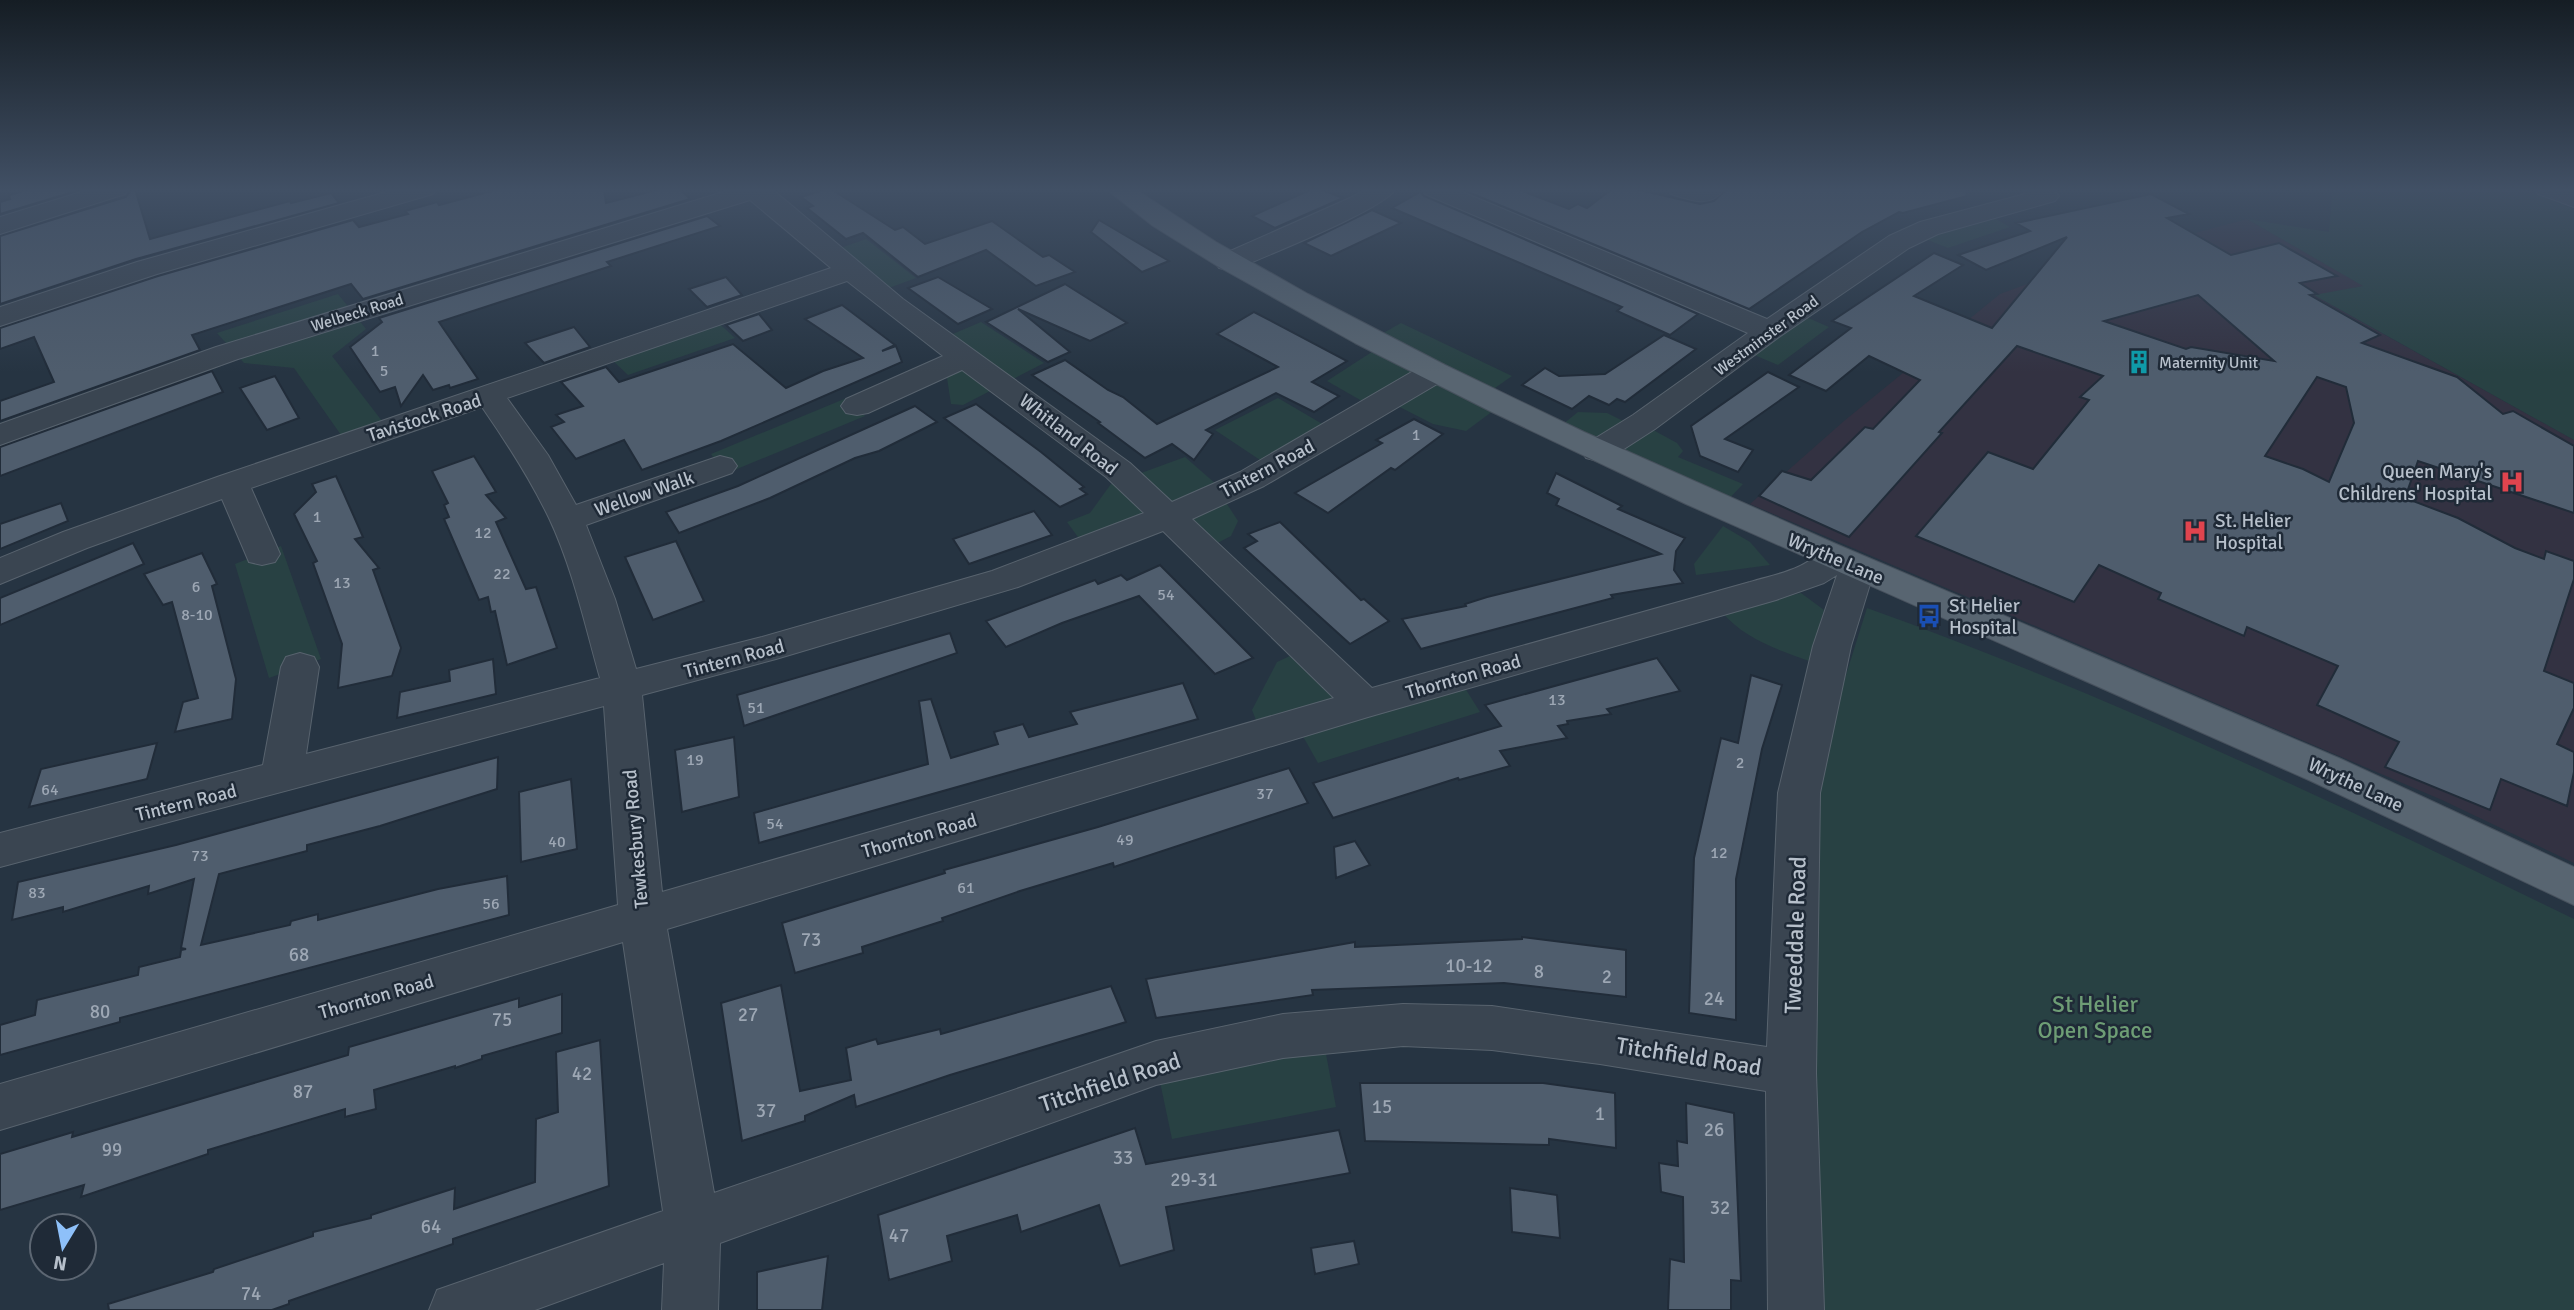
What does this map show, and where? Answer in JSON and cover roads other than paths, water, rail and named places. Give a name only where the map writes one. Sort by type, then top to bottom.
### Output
[{"type":"main road","name":"Wrythe Lane","points":[[1209,250],[1433,373],[1598,451],[1847,564],[2196,710],[2574,887]]},
{"type":"street","points":[[0,317],[208,250]]},
{"type":"street","name":"Welbeck Road","points":[[0,435],[146,380],[559,250]]},
{"type":"street","name":"Whitland Road","points":[[828,250],[893,305],[1118,470],[1255,597],[1364,704]]},
{"type":"street","points":[[1229,262],[1256,250]]},
{"type":"street","points":[[1578,250],[1769,331]]},
{"type":"street","name":"Westminster Road","points":[[1598,451],[1887,250]]},
{"type":"street","name":"Tavistock Road","points":[[0,572],[75,540],[232,483],[851,270]]},
{"type":"street","points":[[857,406],[966,356]]},
{"type":"street","name":"Tintern Road","points":[[0,850],[622,688],[898,612],[1005,579],[1167,517],[1252,479],[1433,373]]},
{"type":"street","name":"Tewkesbury Road","points":[[489,396],[532,455],[567,520],[597,599],[622,688],[642,918],[692,1228],[690,1310]]},
{"type":"street","name":"Wellow Walk","points":[[567,520],[720,466]]},
{"type":"street","points":[[232,483],[262,554]]},
{"type":"street","name":"Thornton Road","points":[[0,1107],[1364,704],[1763,591],[1847,564]]},
{"type":"street","name":"Tweeddale Road","points":[[1796,1310],[1791,1073],[1800,793],[1847,564]]},
{"type":"street","points":[[282,777],[300,667]]},
{"type":"street","name":"Titchfield Road","points":[[457,1310],[1156,1063],[1283,1036],[1403,1025],[1492,1027],[1791,1073]]},
{"type":"place","name":"Maternity Unit","points":[[2139,362]]},
{"type":"place","name":"Queen Mary's Childrens' Hospital","points":[[2512,482]]},
{"type":"place","name":"St. Helier Hospital","points":[[2195,531]]},
{"type":"place","name":"St Helier Hospital","points":[[1929,616]]},
{"type":"park label","name":"St Helier Open Space","points":[[2095,1017]]}]
